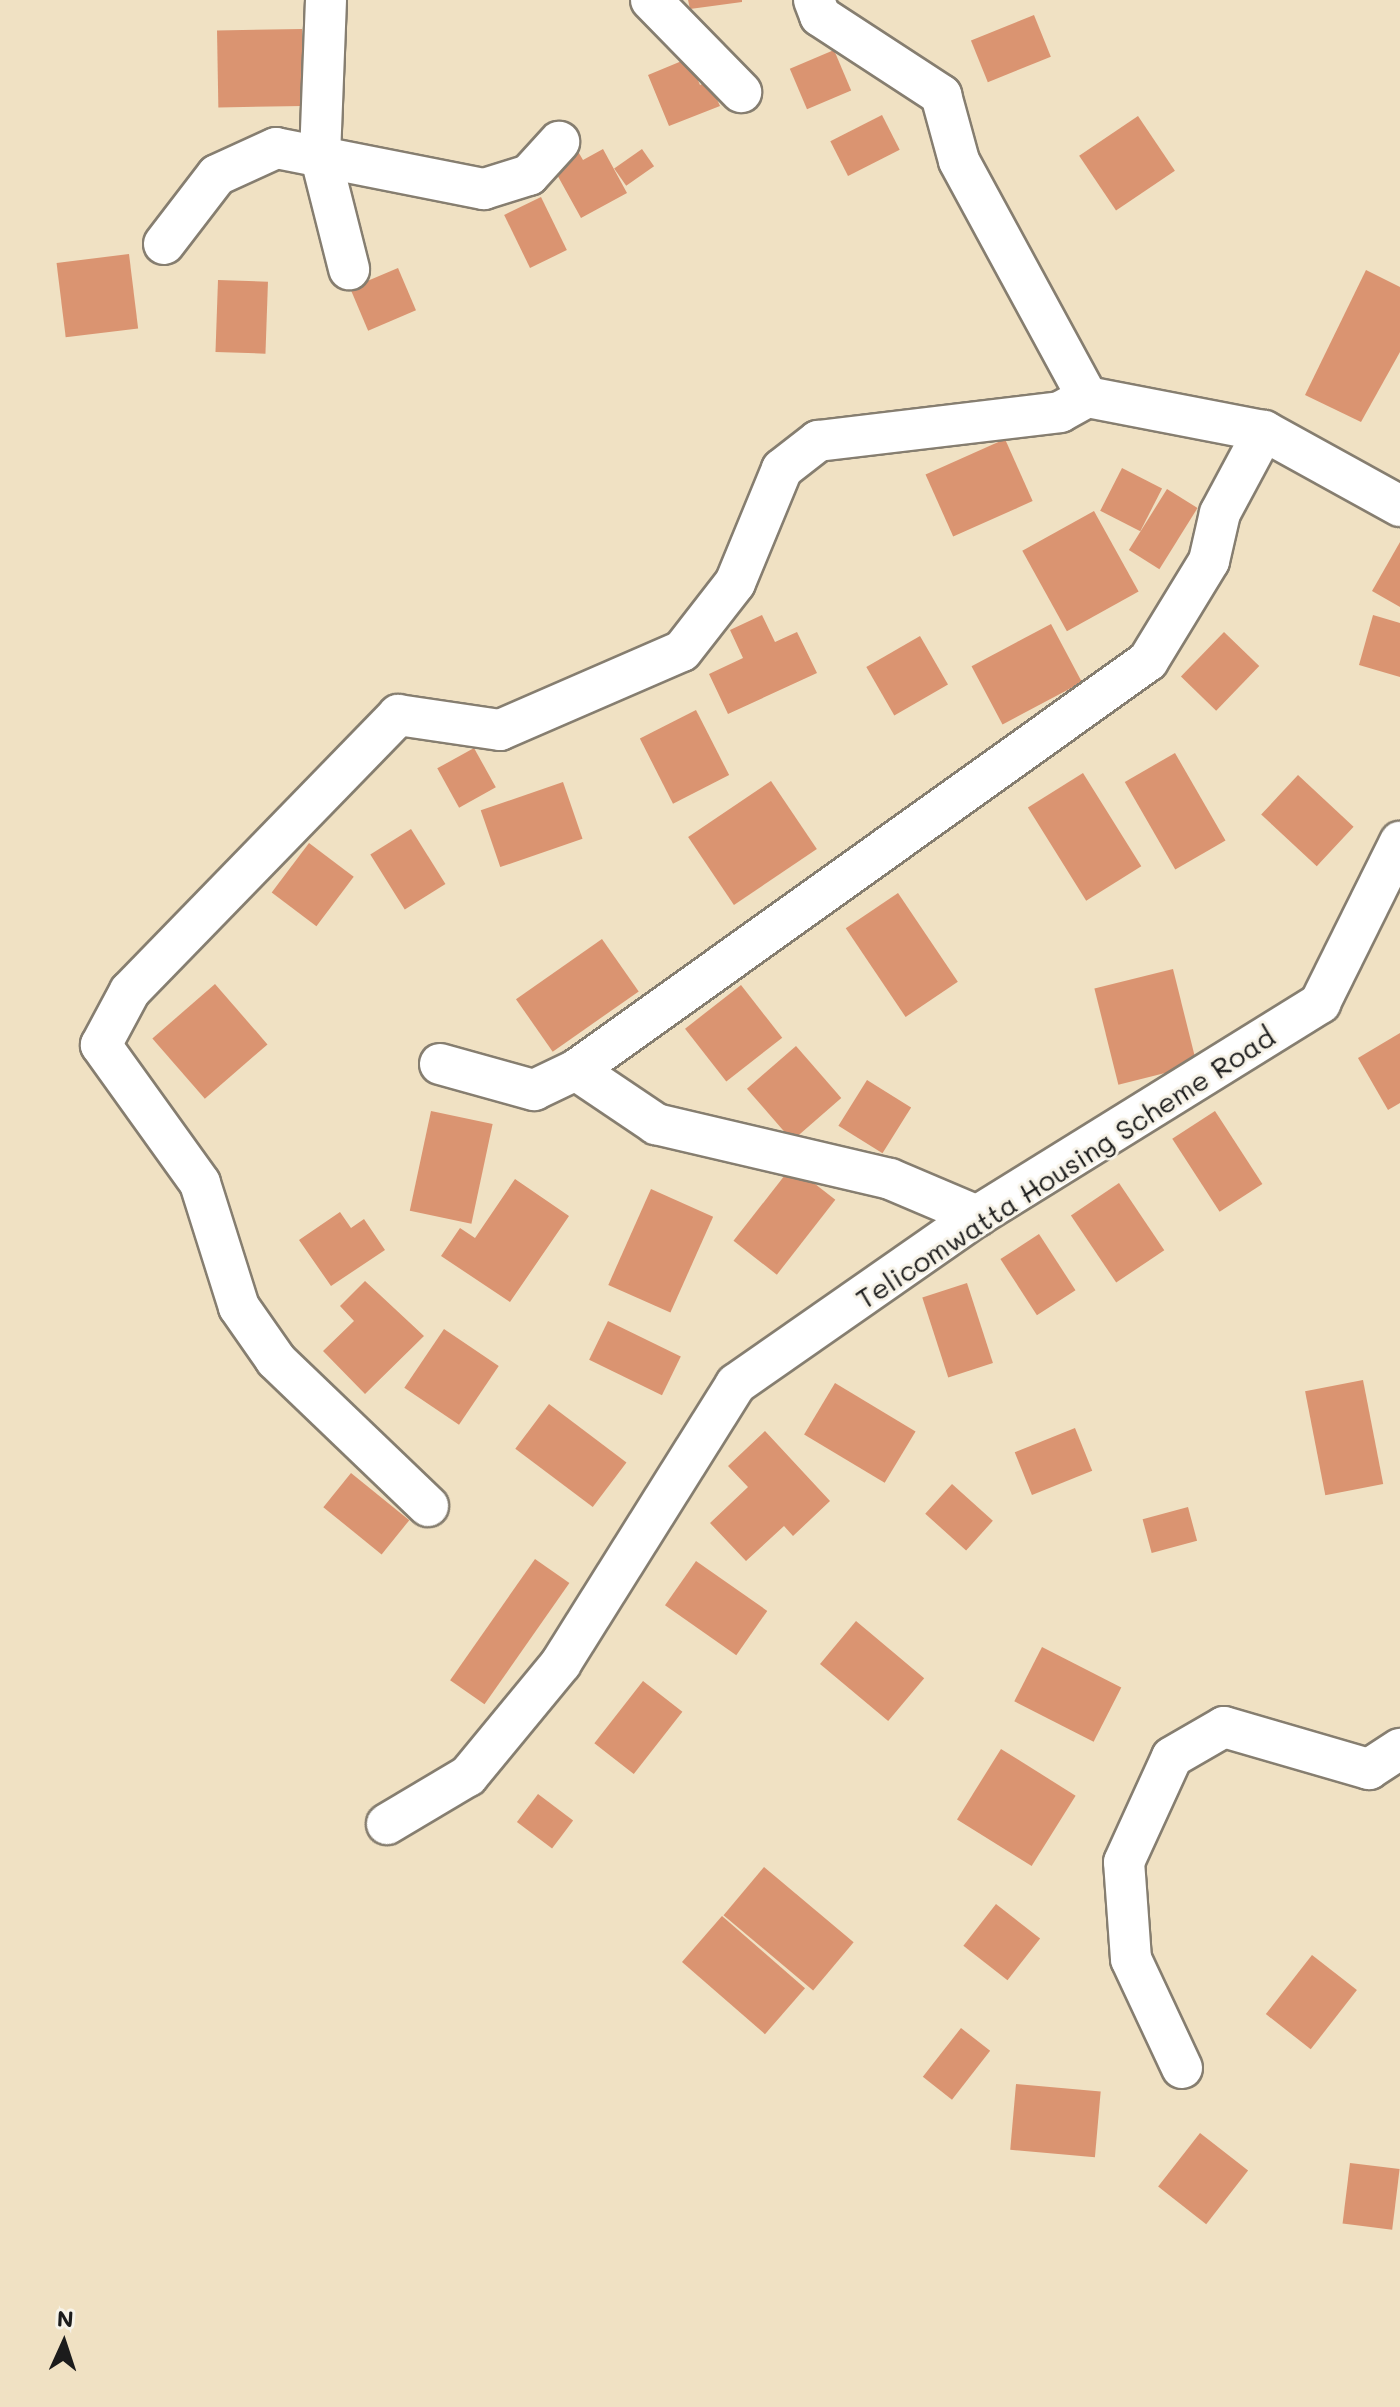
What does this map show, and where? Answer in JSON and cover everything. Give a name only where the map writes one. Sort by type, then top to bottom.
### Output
[{"type":"street","points":[[326,0],[320,154],[349,269]]},
{"type":"street","points":[[651,0],[741,92]]},
{"type":"street","points":[[814,0],[820,16],[941,95],[959,161],[1087,397]]},
{"type":"street","points":[[164,244],[217,175],[276,148],[320,154],[484,189],[529,175],[559,142]]},
{"type":"street","points":[[428,1506],[276,1360],[239,1307],[200,1183],[101,1045],[130,991],[398,715],[500,730],[682,651],[735,583],[782,469],[818,441],[1060,412],[1087,397],[1264,431],[1400,506]]},
{"type":"street","points":[[440,1064],[534,1090],[576,1070],[1148,661],[1209,561],[1220,513],[1264,431]]},
{"type":"street","name":"Telicomwatta Housing Scheme Road","points":[[387,1824],[468,1776],[561,1663],[736,1384],[977,1216],[1320,1003],[1400,842]]},
{"type":"street","points":[[576,1070],[656,1124],[890,1179],[977,1216]]},
{"type":"street","points":[[1182,2068],[1131,1959],[1124,1862],[1172,1757],[1224,1727],[1369,1769],[1400,1749]]},
{"type":"building","points":[[688,0],[742,0],[742,2],[690,9]]},
{"type":"building","points":[[1034,15],[1051,57],[988,82],[971,40]]},
{"type":"building","points":[[302,29],[303,106],[218,107],[217,30]]},
{"type":"building","points":[[834,50],[851,91],[807,109],[790,69]]},
{"type":"building","points":[[689,58],[700,85],[709,81],[720,106],[669,126],[648,75]]},
{"type":"building","points":[[882,115],[900,150],[848,176],[830,141]]},
{"type":"building","points":[[1138,116],[1175,171],[1116,210],[1079,156]]},
{"type":"building","points":[[576,148],[583,160],[603,149],[627,193],[581,218],[550,162]]},
{"type":"building","points":[[642,149],[654,166],[626,186],[614,169]]},
{"type":"building","points":[[541,197],[567,250],[530,268],[504,215]]},
{"type":"building","points":[[129,254],[138,328],[66,337],[57,263]]},
{"type":"building","points":[[398,268],[416,310],[368,331],[350,288]]},
{"type":"building","points":[[1366,270],[1400,287],[1400,352],[1361,422],[1305,395]]},
{"type":"building","points":[[218,280],[268,282],[265,354],[215,352]]},
{"type":"building","points":[[1005,439],[1033,501],[953,537],[926,474]]},
{"type":"building","points":[[1122,468],[1162,488],[1140,531],[1100,511]]},
{"type":"building","points":[[1167,489],[1198,508],[1159,569],[1129,550]]},
{"type":"building","points":[[1094,511],[1139,591],[1067,631],[1022,551]]},
{"type":"building","points":[[1400,542],[1400,607],[1372,591]]},
{"type":"building","points":[[762,615],[775,642],[797,632],[817,673],[728,714],[709,674],[743,658],[730,630]]},
{"type":"building","points":[[1373,615],[1400,623],[1400,677],[1359,665]]},
{"type":"building","points":[[1051,624],[1082,682],[1003,725],[972,666]]},
{"type":"building","points":[[1224,632],[1259,666],[1216,711],[1181,677]]},
{"type":"building","points":[[920,636],[948,684],[894,715],[866,667]]},
{"type":"building","points":[[696,710],[729,775],[673,804],[640,739]]},
{"type":"building","points":[[474,748],[496,787],[459,808],[437,768]]},
{"type":"building","points":[[1175,753],[1226,840],[1175,869],[1125,782]]},
{"type":"building","points":[[1083,773],[1141,866],[1086,901],[1028,807]]},
{"type":"building","points":[[1298,775],[1354,827],[1317,866],[1261,814]]},
{"type":"building","points":[[771,781],[817,849],[734,905],[688,837]]},
{"type":"building","points":[[563,782],[583,839],[500,867],[481,810]]},
{"type":"building","points":[[411,829],[445,884],[405,910],[370,854]]},
{"type":"building","points":[[309,843],[354,877],[316,926],[272,893]]},
{"type":"building","points":[[898,893],[958,982],[906,1017],[846,928]]},
{"type":"building","points":[[602,939],[639,991],[553,1052],[516,999]]},
{"type":"building","points":[[1173,969],[1197,1065],[1118,1085],[1094,989]]},
{"type":"building","points":[[215,984],[267,1044],[205,1099],[152,1038]]},
{"type":"building","points":[[741,985],[782,1038],[726,1082],[685,1029]]},
{"type":"building","points":[[1400,1033],[1400,1103],[1388,1110],[1358,1058]]},
{"type":"building","points":[[796,1046],[841,1098],[792,1141],[747,1089]]},
{"type":"building","points":[[867,1080],[911,1108],[882,1153],[838,1126]]},
{"type":"building","points":[[431,1111],[493,1124],[471,1224],[410,1211]]},
{"type":"building","points":[[1215,1111],[1262,1184],[1220,1212],[1172,1139]]},
{"type":"building","points":[[792,1166],[835,1200],[777,1275],[734,1241]]},
{"type":"building","points":[[515,1179],[569,1216],[510,1302],[441,1256],[460,1228],[475,1238]]},
{"type":"building","points":[[1119,1183],[1164,1250],[1116,1283],[1071,1215]]},
{"type":"building","points":[[651,1189],[713,1217],[670,1313],[608,1285]]},
{"type":"building","points":[[340,1212],[351,1228],[364,1219],[385,1250],[331,1286],[299,1240]]},
{"type":"building","points":[[1039,1234],[1075,1290],[1037,1315],[1000,1259]]},
{"type":"building","points":[[365,1281],[424,1336],[365,1394],[323,1351],[354,1321],[340,1306]]},
{"type":"building","points":[[967,1283],[993,1363],[948,1377],[922,1298]]},
{"type":"building","points":[[608,1321],[681,1357],[662,1395],[589,1360]]},
{"type":"building","points":[[444,1329],[499,1366],[459,1425],[404,1388]]},
{"type":"building","points":[[1363,1380],[1383,1484],[1325,1495],[1305,1391]]},
{"type":"building","points":[[835,1383],[916,1431],[885,1483],[804,1434]]},
{"type":"building","points":[[549,1404],[626,1462],[593,1507],[515,1449]]},
{"type":"building","points":[[1075,1428],[1092,1471],[1032,1495],[1015,1452]]},
{"type":"building","points":[[765,1431],[830,1501],[793,1536],[784,1526],[746,1561],[710,1523],[748,1487],[728,1466]]},
{"type":"building","points":[[351,1473],[409,1520],[382,1554],[323,1507]]},
{"type":"building","points":[[952,1484],[993,1521],[966,1551],[925,1514]]},
{"type":"building","points":[[1188,1507],[1197,1541],[1152,1553],[1143,1519]]},
{"type":"building","points":[[535,1559],[569,1583],[485,1704],[450,1680]]},
{"type":"building","points":[[696,1561],[767,1611],[736,1655],[665,1605]]},
{"type":"building","points":[[856,1621],[924,1678],[888,1721],[820,1664]]},
{"type":"building","points":[[1042,1647],[1121,1687],[1094,1742],[1014,1701]]},
{"type":"building","points":[[643,1681],[682,1712],[634,1774],[594,1743]]},
{"type":"building","points":[[1001,1749],[1076,1796],[1032,1866],[957,1819]]},
{"type":"building","points":[[538,1794],[573,1820],[552,1848],[517,1822]]},
{"type":"building","points":[[764,1867],[854,1942],[813,1990],[724,1915]]},
{"type":"building","points":[[996,1904],[1040,1938],[1007,1980],[963,1946]]},
{"type":"building","points":[[722,1916],[805,1988],[765,2034],[682,1962]]},
{"type":"building","points":[[1312,1955],[1357,1990],[1311,2049],[1266,2014]]},
{"type":"building","points":[[961,2028],[990,2051],[952,2100],[923,2077]]},
{"type":"building","points":[[1016,2084],[1101,2091],[1095,2157],[1010,2150]]},
{"type":"building","points":[[1200,2133],[1248,2171],[1206,2224],[1158,2187]]},
{"type":"building","points":[[1350,2163],[1400,2169],[1392,2230],[1343,2224]]}]
